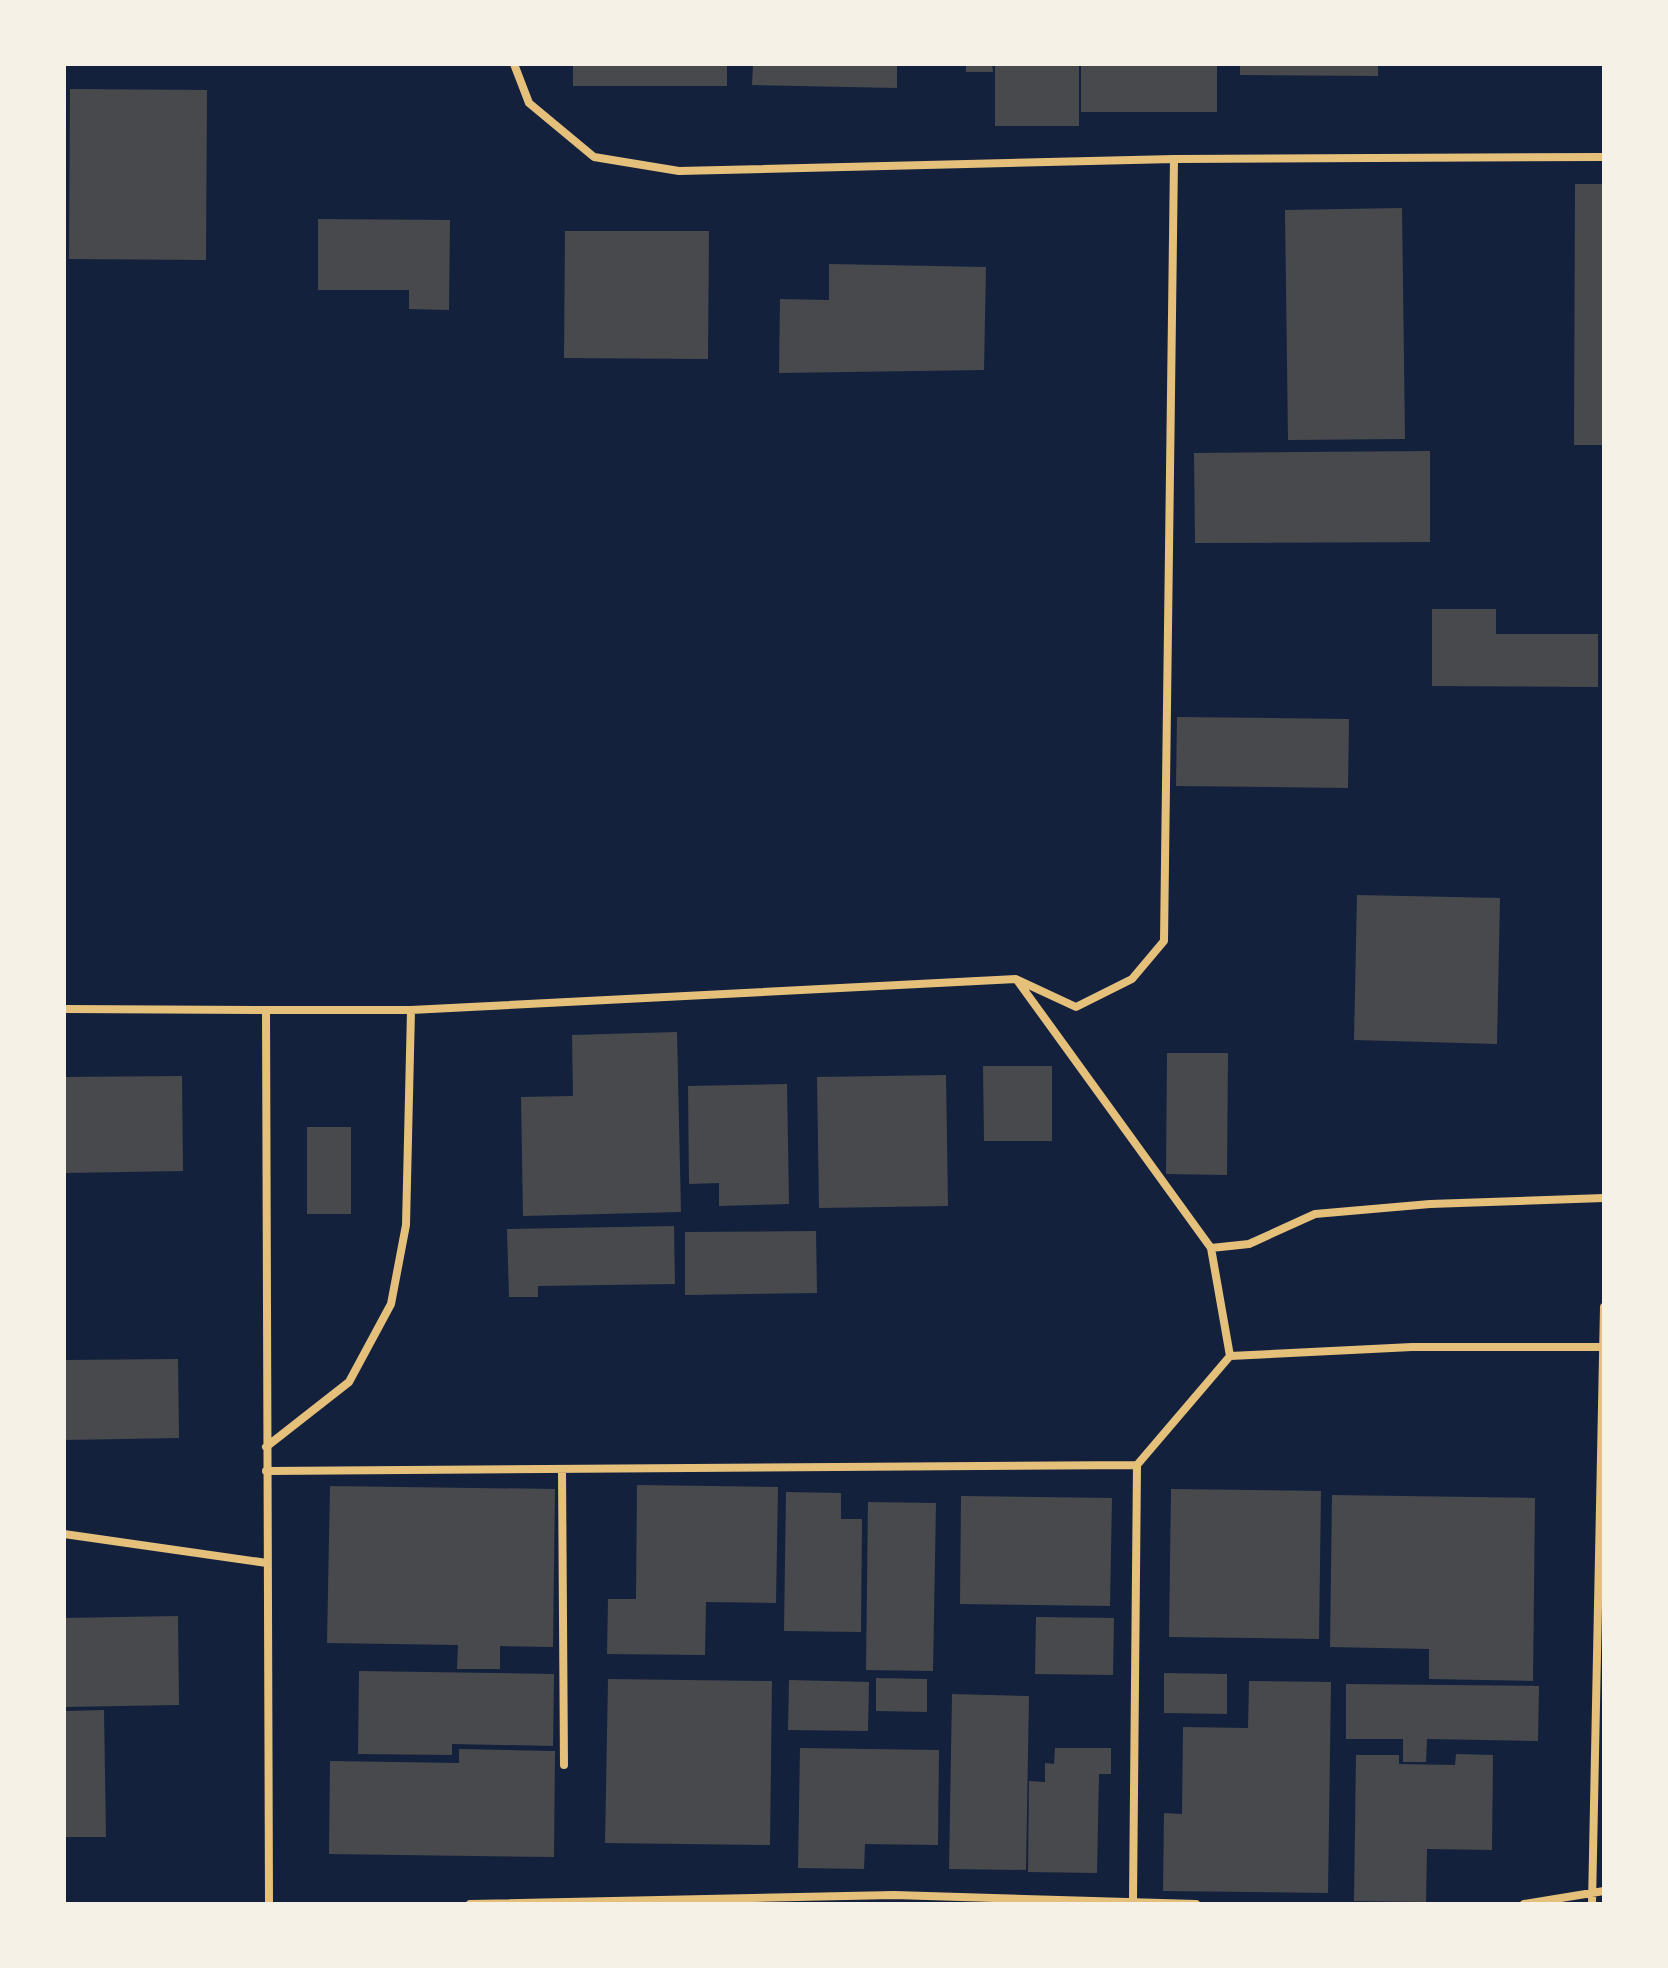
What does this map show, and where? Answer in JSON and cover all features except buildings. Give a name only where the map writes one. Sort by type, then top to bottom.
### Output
[{"type":"street","points":[[514,64],[529,103],[594,157],[679,171],[1174,159],[1604,157]]},
{"type":"street","points":[[64,1009],[411,1010],[1016,979],[1076,1007],[1132,979],[1164,941],[1174,159]]},
{"type":"street","points":[[1016,979],[1211,1248],[1230,1356]]},
{"type":"street","points":[[266,1010],[269,1904]]},
{"type":"street","points":[[266,1447],[349,1382],[391,1304],[406,1225],[411,1010]]},
{"type":"street","points":[[1211,1248],[1249,1244],[1315,1214],[1430,1204],[1604,1198]]},
{"type":"street","points":[[1592,1904],[1604,1307]]},
{"type":"street","points":[[1133,1900],[1137,1465],[1230,1356],[1412,1347],[1603,1347]]},
{"type":"street","points":[[266,1471],[1137,1465]]},
{"type":"street","points":[[562,1470],[564,1765]]},
{"type":"street","points":[[64,1534],[267,1563]]},
{"type":"street","points":[[1524,1904],[1594,1890],[1604,1891]]},
{"type":"street","points":[[470,1904],[894,1895],[1196,1904]]}]
